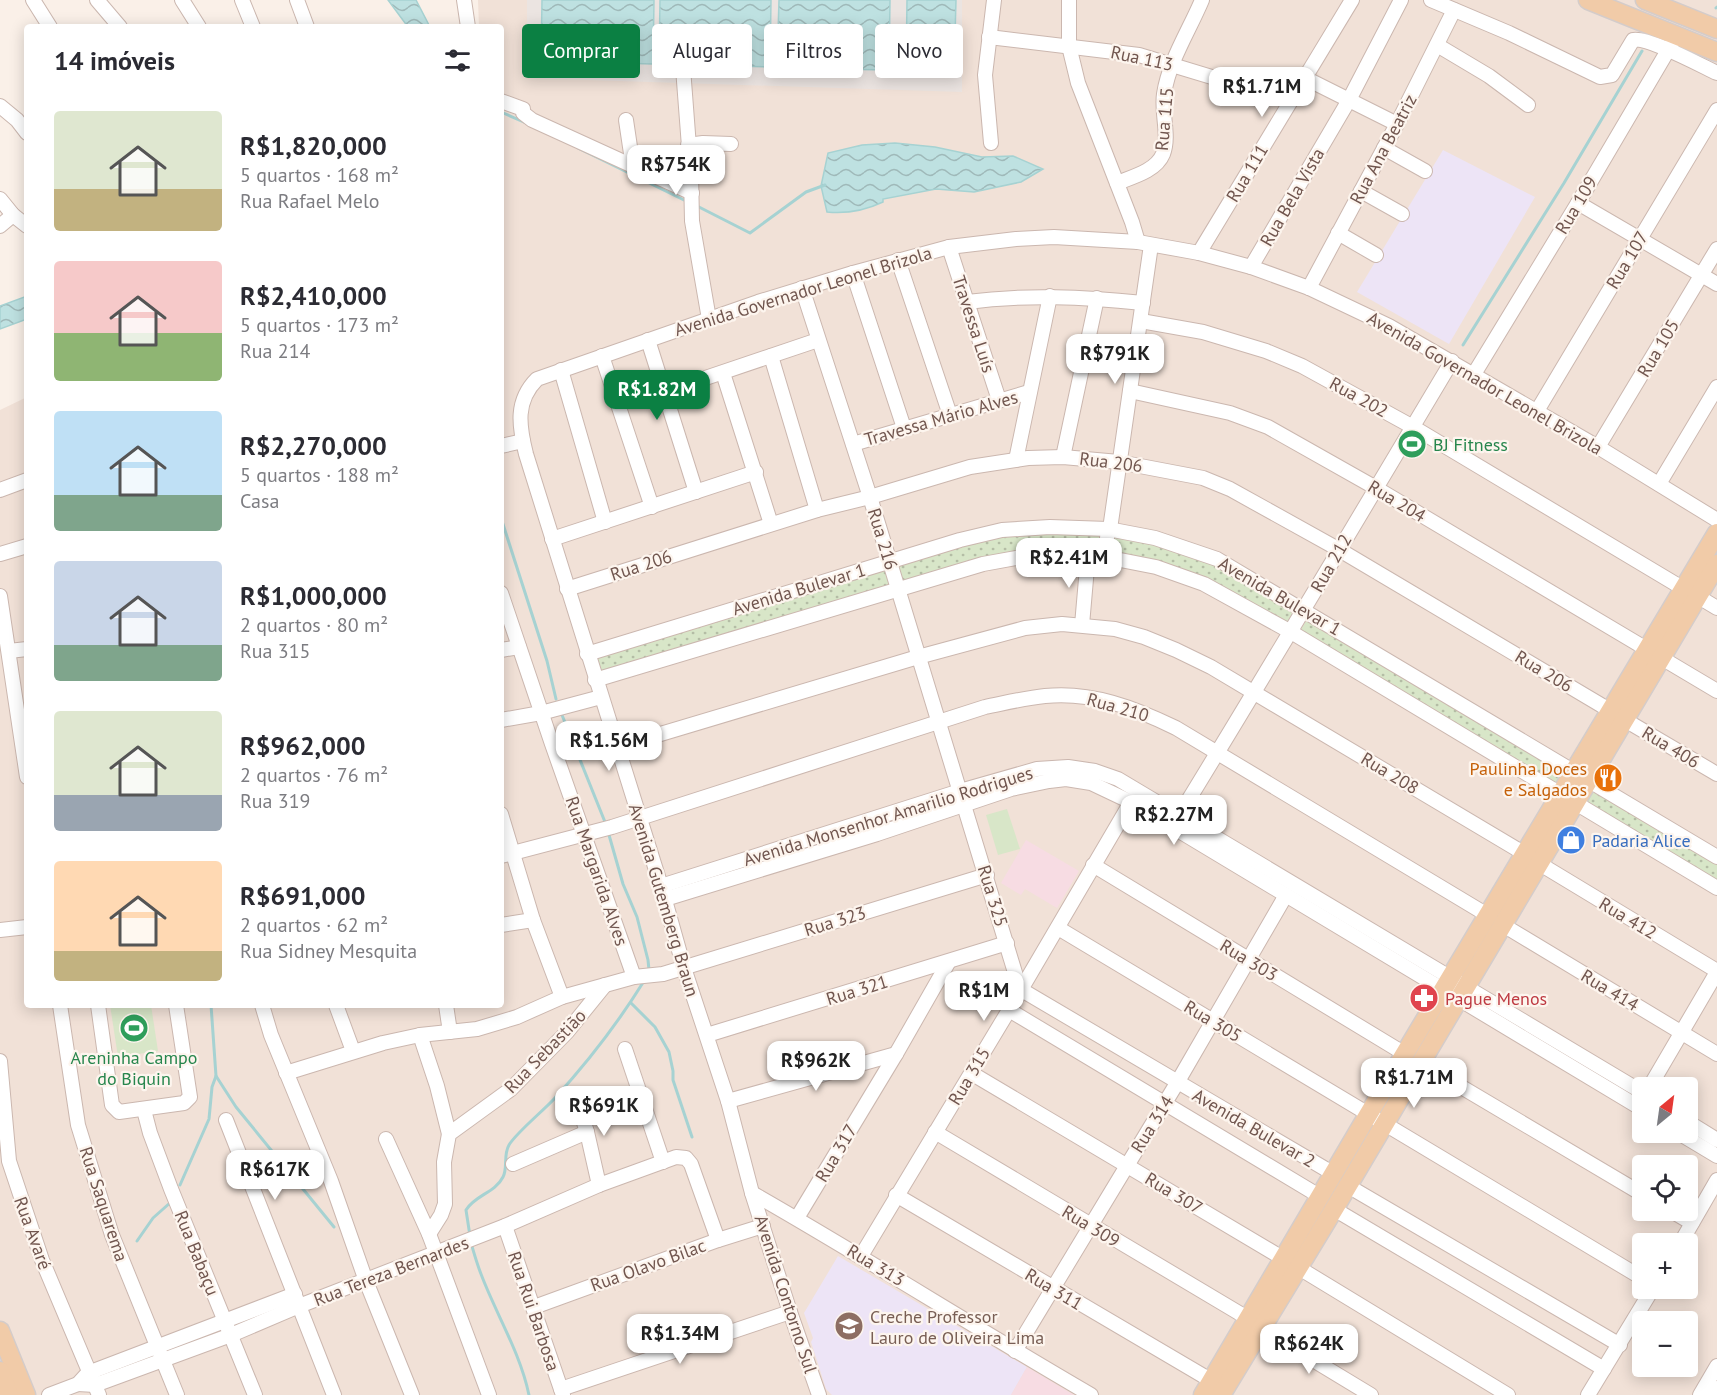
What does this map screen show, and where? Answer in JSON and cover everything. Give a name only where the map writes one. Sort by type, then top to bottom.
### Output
[{"type":"main road","points":[[1588,0],[1625,7],[1672,43],[1717,51]]},
{"type":"main road","points":[[1645,0],[1717,29]]},
{"type":"main road","points":[[1291,1264],[1334,1209],[1341,1180],[1654,654],[1690,592],[1717,533]]},
{"type":"main road","points":[[1690,592],[1717,564]]},
{"type":"main road","points":[[1212,1390],[1256,1324],[1291,1264],[1321,1197],[1341,1180]]},
{"type":"main road","points":[[0,1331],[26,1395]]},
{"type":"main road","points":[[0,1371],[9,1395]]},
{"type":"street","points":[[33,0],[48,24]]},
{"type":"street","points":[[97,0],[117,24]]},
{"type":"street","points":[[182,0],[197,24]]},
{"type":"street","points":[[242,0],[252,24]]},
{"type":"street","points":[[297,0],[306,24]]},
{"type":"street","points":[[464,0],[468,24]]},
{"type":"street","points":[[991,143],[985,89],[994,0]]},
{"type":"street","points":[[1069,0],[1069,46],[1078,83],[1117,183],[1145,244],[1141,321],[1106,556]]},
{"type":"street","name":"Rua 115","points":[[1117,183],[1149,170],[1163,154],[1165,144],[1163,95],[1173,64],[1202,0]]},
{"type":"street","name":"Rua 111","points":[[1198,253],[1352,0]]},
{"type":"street","name":"Rua Bela Vista","points":[[1251,267],[1348,100],[1401,0]]},
{"type":"street","points":[[1431,0],[1509,33],[1600,77],[1612,75],[1635,39],[1672,43],[1717,73]]},
{"type":"street","name":"Rua Ana Beatriz","points":[[1309,288],[1397,124],[1454,10]]},
{"type":"street","name":"Rua 113","points":[[989,37],[1139,55],[1291,101]]},
{"type":"street","name":"Rua 109","points":[[1474,374],[1672,43]]},
{"type":"street","points":[[1437,45],[1489,76],[1528,105]]},
{"type":"street","points":[[684,78],[692,221],[710,319]]},
{"type":"street","points":[[1305,78],[1397,124]]},
{"type":"street","points":[[504,102],[523,109],[532,120],[692,193]]},
{"type":"street","points":[[0,106],[24,129]]},
{"type":"street","name":"Rua 107","points":[[1537,411],[1717,110]]},
{"type":"street","points":[[17,120],[24,112]]},
{"type":"street","points":[[626,120],[633,167]]},
{"type":"street","points":[[688,145],[714,142],[731,144]]},
{"type":"street","points":[[1384,148],[1425,171]]},
{"type":"street","points":[[1361,190],[1402,214]]},
{"type":"street","points":[[0,199],[13,215],[24,224]]},
{"type":"street","points":[[1578,203],[1717,284]]},
{"type":"street","points":[[0,226],[13,215]]},
{"type":"street","points":[[1338,233],[1376,255]]},
{"type":"street","name":"Avenida Governador Leonel Brizola","points":[[546,375],[802,288],[949,247],[1054,237],[1145,244],[1198,253],[1251,267],[1309,288],[1389,326],[1598,447],[1717,520]]},
{"type":"street","name":"Travessa Luís","points":[[949,247],[999,400]]},
{"type":"street","name":"Rua 105","points":[[1598,447],[1717,249]]},
{"type":"street","points":[[898,260],[950,415]]},
{"type":"street","points":[[853,273],[904,428]]},
{"type":"street","name":"Rua 216","points":[[802,288],[870,497],[962,798]]},
{"type":"street","points":[[967,302],[1003,297],[1050,296],[1143,303]]},
{"type":"street","points":[[1016,460],[1050,296]]},
{"type":"street","points":[[1063,457],[1097,298]]},
{"type":"street","name":"Rua 202","points":[[1141,321],[1203,332],[1266,351],[1302,366],[1413,427],[1717,608]]},
{"type":"street","points":[[648,340],[696,492]]},
{"type":"street","points":[[664,392],[818,340]]},
{"type":"street","points":[[602,356],[652,507]]},
{"type":"street","points":[[771,356],[817,510]]},
{"type":"street","name":"Rua 212","points":[[1176,821],[1218,755],[1338,549],[1452,361]]},
{"type":"street","points":[[561,370],[604,522]]},
{"type":"street","points":[[723,373],[771,524]]},
{"type":"street","name":"Avenida Gutemberg Braun","points":[[546,375],[532,384],[522,400],[520,420],[523,441],[587,654],[663,892],[684,968],[728,1101],[752,1193]]},
{"type":"street","points":[[1659,484],[1717,387]]},
{"type":"street","name":"Rua 204","points":[[1130,391],[1230,413],[1268,427],[1376,488],[1717,692]]},
{"type":"street","name":"Travessa Mário Alves","points":[[853,444],[1029,392]]},
{"type":"street","points":[[504,445],[523,441]]},
{"type":"street","name":"Rua 206","points":[[567,589],[817,510],[870,497],[970,467],[1016,460],[1063,457],[1119,462],[1203,478],[1230,489],[1338,549],[1618,715]]},
{"type":"street","points":[[552,539],[756,472]]},
{"type":"street","points":[[0,490],[24,481]]},
{"type":"street","name":"Avenida Bulevar 1","points":[[587,654],[890,561],[1002,530],[1050,527],[1109,529],[1155,538],[1217,559],[1717,857]]},
{"type":"street","points":[[0,554],[24,547]]},
{"type":"street","name":"Avenida Bulevar 1","points":[[596,680],[967,568],[1005,559],[1059,554],[1106,556],[1156,567],[1204,584],[1291,632],[1717,888]]},
{"type":"street","points":[[1082,626],[1088,556]]},
{"type":"street","points":[[0,596],[24,736]]},
{"type":"street","name":"Rua Margarida Alves","points":[[504,602],[634,978]]},
{"type":"street","points":[[617,747],[918,657],[1025,628],[1062,624],[1115,629],[1165,646],[1211,667],[1254,693]]},
{"type":"street","points":[[504,650],[519,647]]},
{"type":"street","points":[[9,651],[24,649]]},
{"type":"street","name":"Rua 208","points":[[1254,693],[1533,859]]},
{"type":"street","name":"Rua 210","points":[[508,855],[585,835],[937,721],[1022,699],[1071,695],[1114,703],[1176,728],[1496,920]]},
{"type":"street","points":[[504,719],[601,697]]},
{"type":"street","name":"Rua 406","points":[[1618,715],[1717,774]]},
{"type":"street","name":"Avenida Monsenhor Amarilio Rodrigues","points":[[663,892],[962,798],[1036,769],[1068,767],[1095,771],[1118,779],[1286,895],[1455,988]]},
{"type":"street","name":"Avenida Monsenhor Amarilio Rodrigues","points":[[962,798],[1066,779],[1091,783],[1176,821],[1632,1095]]},
{"type":"street","name":"Rua 325","points":[[962,798],[1020,989]]},
{"type":"street","name":"Rua 315","points":[[861,1256],[1131,802]]},
{"type":"street","points":[[504,832],[508,855],[562,998]]},
{"type":"street","name":"Rua 412","points":[[1533,859],[1717,972]]},
{"type":"street","name":"Rua 303","points":[[1093,865],[1632,1188]]},
{"type":"street","name":"Rua 323","points":[[286,1073],[353,1051],[420,1035],[477,1029],[496,1024],[562,998],[605,985],[684,968],[987,875]]},
{"type":"street","name":"Rua 314","points":[[1015,1351],[1177,1083],[1286,895]]},
{"type":"street","points":[[504,925],[533,920]]},
{"type":"street","name":"Rua 414","points":[[1496,920],[1717,1054]]},
{"type":"street","points":[[0,930],[24,927]]},
{"type":"street","name":"Rua 305","points":[[1058,928],[1632,1272]]},
{"type":"street","name":"Rua 321","points":[[707,1035],[948,963],[1006,943]]},
{"type":"street","name":"Rua 317","points":[[796,1218],[896,1054],[948,963]]},
{"type":"street","points":[[1656,1077],[1717,972]]},
{"type":"street","name":"Rua Sebastião","points":[[449,1134],[511,1089],[567,1032],[605,985]]},
{"type":"street","name":"Avenida Bulevar 2","points":[[1020,989],[1620,1345]]},
{"type":"street","name":"Rua Saquarema","points":[[60,1008],[78,1125],[112,1235],[177,1395]]},
{"type":"street","points":[[98,1008],[112,1105],[119,1112],[144,1110],[188,1101],[190,1097],[176,1008]]},
{"type":"street","points":[[263,1008],[271,1035],[331,1181],[366,1281],[412,1395]]},
{"type":"street","points":[[342,1008],[353,1051]]},
{"type":"street","points":[[446,1008],[450,1032]]},
{"type":"street","name":"Avenida Bulevar 2","points":[[1009,1010],[1321,1197]]},
{"type":"street","points":[[420,1035],[437,1086],[449,1134],[444,1162],[445,1204],[429,1234]]},
{"type":"street","points":[[625,1049],[663,1162]]},
{"type":"street","points":[[728,1101],[896,1054]]},
{"type":"street","name":"Rua Avaré","points":[[0,1061],[9,1161],[42,1260],[94,1384]]},
{"type":"street","name":"Rua 307","points":[[971,1073],[1508,1395]]},
{"type":"street","points":[[576,1098],[587,1132],[599,1185]]},
{"type":"street","name":"Rua Babaçu","points":[[144,1110],[167,1178],[255,1395]]},
{"type":"street","points":[[226,1120],[334,1395]]},
{"type":"street","points":[[1698,1128],[1717,1140]]},
{"type":"street","points":[[513,1164],[587,1132]]},
{"type":"street","name":"Rua 309","points":[[934,1132],[1371,1395]]},
{"type":"street","points":[[386,1139],[429,1234],[489,1395]]},
{"type":"street","points":[[1695,1143],[1717,1156]]},
{"type":"street","name":"Rua Tereza Bernardes","points":[[94,1384],[160,1354],[229,1329],[297,1300],[366,1281],[505,1226],[599,1185],[676,1157],[686,1158],[691,1164],[718,1240]]},
{"type":"street","points":[[1686,1233],[1717,1180]]},
{"type":"street","name":"Rua 313","points":[[752,1193],[1091,1395]]},
{"type":"street","name":"Avenida Contorno Sul","points":[[752,1193],[819,1395]]},
{"type":"street","name":"Rua 311","points":[[896,1195],[1052,1288],[1212,1390]]},
{"type":"street","points":[[1334,1209],[1604,1369]]},
{"type":"street","name":"Rua Rui Barbosa","points":[[505,1226],[562,1392]]},
{"type":"street","name":"Rua Olavo Bilac","points":[[534,1307],[718,1240],[763,1226]]},
{"type":"street","points":[[1588,1395],[1647,1299]]},
{"type":"street","points":[[562,1392],[790,1312]]},
{"type":"street","points":[[1700,1395],[1717,1366]]},
{"type":"street","points":[[49,1395],[78,1384],[94,1384]]},
{"type":"street","points":[[1713,1395],[1717,1388]]},
{"type":"shaded area","points":[[478,0],[1717,0],[1717,1395],[0,1395],[0,410],[24,398],[24,1008],[504,1008],[504,24],[479,24]]},
{"type":"shaded area","points":[[527,0],[962,0],[962,24],[875,24],[875,78],[962,78],[962,92],[527,78],[640,78],[640,24],[527,24]]},
{"type":"shaded area","points":[[1443,150],[1535,197],[1449,344],[1357,292]]},
{"type":"shaded area","points":[[1026,840],[1079,871],[1057,908],[1025,889],[1021,895],[1001,883]]},
{"type":"shaded area","points":[[838,1256],[1027,1367],[1011,1395],[832,1395],[826,1389],[804,1313]]},
{"type":"shaded area","points":[[1027,1367],[1074,1395],[1011,1395]]},
{"type":"green space","points":[[1102,533],[1101,552],[1085,550],[903,583],[896,564],[1008,534]]},
{"type":"green space","points":[[1114,534],[1216,563],[1298,609],[1287,626],[1243,600],[1110,553]]},
{"type":"green space","points":[[886,568],[892,586],[601,675],[596,656]]},
{"type":"green space","points":[[1309,617],[1568,773],[1559,788],[1299,632]]},
{"type":"green space","points":[[1594,787],[1717,860],[1717,882],[1585,803]]},
{"type":"green space","points":[[1007,809],[1020,849],[998,855],[986,815]]},
{"type":"green space","name":"Areninha Campo do Biquin","points":[[110,1008],[151,1008],[158,1051],[118,1057]]},
{"type":"water","points":[[388,0],[416,0],[428,24],[406,24]]},
{"type":"water","points":[[542,0],[654,0],[652,64],[640,64],[640,24],[542,24]]},
{"type":"water","points":[[660,0],[771,0],[771,24],[764,24],[764,67],[752,67],[752,24],[660,24]]},
{"type":"water","points":[[779,0],[890,0],[890,24],[875,24],[875,70],[863,70],[863,24],[778,24]]},
{"type":"water","points":[[907,0],[956,0],[955,24],[907,24]]},
{"type":"water","points":[[895,143],[935,147],[982,157],[1013,156],[1043,169],[1021,182],[974,192],[936,189],[883,199],[883,202],[856,211],[827,212],[821,186],[828,153],[862,145]]},
{"type":"water","points":[[24,297],[24,320],[0,329],[0,306]]},
{"type":"waterway","points":[[1463,345],[1564,183],[1642,51]]},
{"type":"waterway","points":[[504,113],[526,123]]},
{"type":"waterway","points":[[578,148],[688,202]]},
{"type":"waterway","points":[[697,206],[750,233],[806,192],[825,185]]},
{"type":"waterway","points":[[504,527],[547,661],[556,699]]},
{"type":"waterway","points":[[562,715],[605,822]]},
{"type":"waterway","points":[[609,835],[623,884],[637,917],[649,970]]},
{"type":"waterway","points":[[470,1236],[466,1210],[503,1177],[509,1145],[578,1071],[613,1027],[644,981]]},
{"type":"waterway","points":[[631,1003],[655,1027],[669,1052],[673,1080],[692,1137]]},
{"type":"waterway","points":[[180,1185],[209,1119],[212,1087],[216,1076],[211,1008]]},
{"type":"waterway","points":[[216,1076],[236,1107],[334,1227]]},
{"type":"waterway","points":[[137,1241],[153,1218],[171,1202]]},
{"type":"waterway","points":[[471,1243],[487,1289],[520,1364],[529,1395]]},
{"type":"place","name":"BJ Fitness","points":[[1412,444]]},
{"type":"place","name":"Paulinha Doces e Salgados","points":[[1608,778]]},
{"type":"place","name":"Padaria Alice","points":[[1571,840]]},
{"type":"place","name":"Pague Menos","points":[[1424,998]]},
{"type":"place","name":"Areninha Campo do Biquin","points":[[134,1028]]},
{"type":"place","name":"Creche Professor Lauro de Oliveira Lima","points":[[849,1326]]}]
